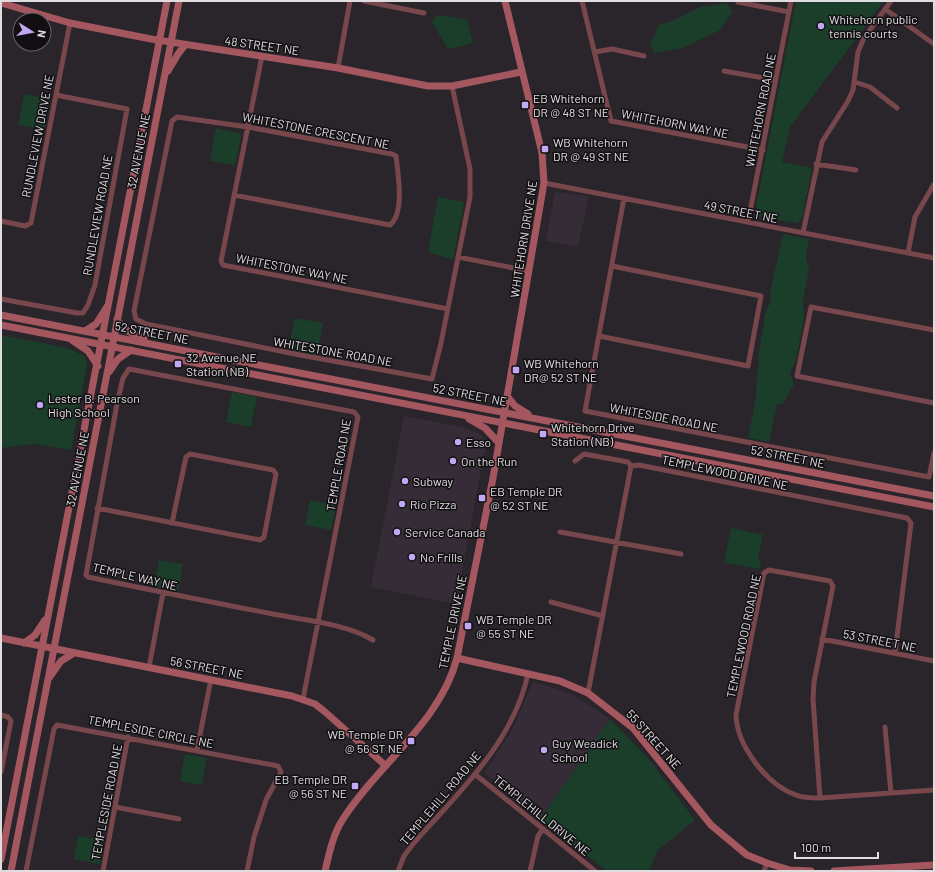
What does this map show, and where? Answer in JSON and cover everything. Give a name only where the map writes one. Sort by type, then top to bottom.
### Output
[{"type":"main road","name":"32 AVENUE NE","points":[[1,859],[98,366],[167,1]]},
{"type":"main road","name":"32 AVENUE NE","points":[[11,871],[179,1]]},
{"type":"main road","name":"WHITEHORN DRIVE NE","points":[[504,412],[544,183],[542,153],[521,72],[505,1]]},
{"type":"main road","name":"48 STREET NE","points":[[1,4],[70,22],[185,45],[338,68],[428,86],[452,86],[521,72]]},
{"type":"main road","points":[[163,80],[171,64],[185,45]]},
{"type":"main road","points":[[85,331],[96,324],[110,301]]},
{"type":"main road","name":"52 STREET NE","points":[[1,315],[934,496]]},
{"type":"main road","points":[[117,319],[122,328],[153,344]]},
{"type":"main road","name":"52 STREET NE","points":[[1,325],[934,507]]},
{"type":"main road","points":[[68,338],[88,351],[98,366]]},
{"type":"main road","points":[[105,379],[114,362],[131,350]]},
{"type":"main road","points":[[507,396],[514,406],[533,417]]},
{"type":"main road","name":"TEMPLE DRIVE NE","points":[[325,871],[330,849],[342,820],[442,696],[450,679],[457,658],[504,412]]},
{"type":"main road","points":[[462,415],[485,428],[499,443]]},
{"type":"main road","points":[[24,643],[35,635],[49,614]]},
{"type":"main road","name":"56 STREET NE","points":[[1,638],[211,679],[303,699],[315,704],[324,711],[386,766]]},
{"type":"main road","points":[[47,682],[61,661],[74,653]]},
{"type":"main road","name":"55 STREET NE","points":[[457,658],[560,681],[588,693],[632,728],[711,825],[747,855],[790,870],[810,871]]},
{"type":"main road","points":[[834,871],[934,865]]},
{"type":"street","points":[[338,68],[350,1]]},
{"type":"street","points":[[364,1],[424,13]]},
{"type":"street","name":"WHITEHORN WAY NE","points":[[582,1],[611,121],[762,150]]},
{"type":"street","name":"WHITEHORN ROAD NE","points":[[748,222],[791,1]]},
{"type":"street","points":[[804,233],[816,164],[822,142],[848,101],[855,82],[858,52],[864,38],[891,1]]},
{"type":"street","points":[[738,2],[789,12]]},
{"type":"street","points":[[885,9],[934,44]]},
{"type":"street","name":"RUNDLEVIEW DRIVE NE","points":[[1,221],[25,226],[30,223],[70,22]]},
{"type":"street","points":[[595,52],[612,49],[644,56]]},
{"type":"street","name":"WHITESTONE WAY NE","points":[[262,56],[221,261],[223,265],[448,309]]},
{"type":"street","points":[[724,72],[776,80]]},
{"type":"street","points":[[855,82],[870,87],[897,108]]},
{"type":"street","name":"WHITESTONE ROAD NE","points":[[172,121],[134,311],[136,319],[146,324],[285,352],[432,379],[448,309],[470,197],[470,169],[452,86]]},
{"type":"street","name":"RUNDLEVIEW ROAD NE","points":[[1,299],[83,313],[88,305],[95,285],[127,109],[56,95]]},
{"type":"street","name":"WHITESTONE CRESCENT NE","points":[[172,121],[177,117],[248,127],[392,154],[396,156],[401,192],[394,222],[390,225],[234,195]]},
{"type":"street","points":[[816,164],[856,170]]},
{"type":"street","name":"49 STREET NE","points":[[544,183],[934,258]]},
{"type":"street","points":[[908,253],[915,217],[934,184]]},
{"type":"street","name":"WHITESIDE ROAD NE","points":[[624,198],[585,411],[929,477],[934,453]]},
{"type":"street","points":[[458,257],[529,271]]},
{"type":"street","points":[[599,336],[748,366],[762,296],[612,266]]},
{"type":"street","points":[[934,330],[811,307],[796,376],[934,403]]},
{"type":"street","name":"TEMPLE WAY NE","points":[[129,369],[124,378],[117,404],[97,508],[86,575],[88,578],[318,623],[361,633],[373,640]]},
{"type":"street","name":"TEMPLE ROAD NE","points":[[129,369],[354,412],[358,416],[303,699]]},
{"type":"street","points":[[97,508],[172,523],[260,540],[264,537],[276,474],[273,470],[190,454],[186,457],[172,523]]},
{"type":"street","name":"TEMPLEWOOD DRIVE NE","points":[[575,461],[584,454],[628,462],[632,466],[639,465],[907,518],[911,523],[895,653]]},
{"type":"street","points":[[588,693],[632,466]]},
{"type":"street","points":[[560,532],[681,554]]},
{"type":"street","name":"TEMPLEWOOD ROAD NE","points":[[820,798],[813,699],[814,682],[833,586],[830,581],[769,570],[764,573],[736,715],[739,732],[744,745],[755,762],[781,788],[796,796],[820,798],[934,790]]},
{"type":"street","points":[[149,667],[163,593]]},
{"type":"street","points":[[551,602],[603,616]]},
{"type":"street","name":"53 STREET NE","points":[[822,640],[934,661]]},
{"type":"street","name":"TEMPLEHILL ROAD NE","points":[[398,871],[404,856],[413,844],[476,775],[510,724],[521,698],[528,674]]},
{"type":"street","points":[[197,750],[211,679]]},
{"type":"street","points":[[1,715],[8,717],[11,721],[1,772]]},
{"type":"street","name":"TEMPLESIDE CIRCLE NE","points":[[26,871],[54,729],[57,725],[278,766],[281,772],[266,800],[254,837],[247,871]]},
{"type":"street","points":[[885,727],[891,793]]},
{"type":"street","name":"TEMPLESIDE ROAD NE","points":[[103,871],[128,737]]},
{"type":"street","name":"TEMPLEHILL DRIVE NE","points":[[476,775],[595,871]]},
{"type":"street","points":[[115,807],[179,819]]},
{"type":"street","points":[[530,871],[538,836],[542,829]]},
{"type":"street","points":[[764,871],[768,863]]},
{"type":"shaded area","points":[[555,192],[589,196],[578,247],[546,241]]},
{"type":"shaded area","points":[[404,416],[462,427],[481,434],[485,439],[486,443],[456,604],[371,587]]},
{"type":"shaded area","name":"Guy Weadick School","points":[[533,682],[561,690],[576,697],[610,719],[540,819],[485,772],[513,728]]},
{"type":"green space","points":[[796,1],[884,1],[790,127],[782,162],[812,168],[802,218],[798,223],[794,223],[762,217],[758,215],[756,207]]},
{"type":"green space","points":[[726,3],[733,11],[720,30],[683,48],[654,53],[653,49],[649,46],[660,24],[672,21],[700,7]]},
{"type":"green space","points":[[437,15],[467,19],[473,43],[448,49],[432,22]]},
{"type":"green space","points":[[24,94],[50,99],[44,129],[18,125]]},
{"type":"green space","points":[[216,128],[239,133],[241,137],[235,165],[210,161]]},
{"type":"green space","points":[[438,197],[464,202],[453,260],[428,252]]},
{"type":"green space","points":[[783,234],[809,239],[806,257],[809,270],[803,299],[804,318],[796,360],[790,373],[794,384],[783,404],[777,404],[769,442],[748,438],[756,397],[757,371],[759,364],[758,357],[766,310],[771,302],[770,293]]},
{"type":"green space","points":[[295,318],[323,323],[317,355],[288,350]]},
{"type":"green space","name":"Lester B. Pearson High School","points":[[1,335],[64,347],[85,356],[87,366],[71,450],[33,444],[1,448]]},
{"type":"green space","points":[[232,392],[257,397],[251,427],[226,422]]},
{"type":"green space","points":[[310,500],[336,505],[331,530],[305,525]]},
{"type":"green space","points":[[731,528],[763,535],[758,557],[761,563],[759,569],[724,563]]},
{"type":"green space","points":[[159,560],[183,564],[178,590],[154,586]]},
{"type":"green space","points":[[610,719],[648,758],[695,820],[657,851],[649,871],[607,871],[540,819]]},
{"type":"green space","points":[[185,754],[207,758],[202,785],[180,781]]},
{"type":"green space","points":[[78,836],[104,840],[100,864],[74,859]]},
{"type":"place","name":"Whitehorn public tennis courts","points":[[821,26]]},
{"type":"place","name":"EB Whitehorn DR @ 48 ST NE","points":[[525,105]]},
{"type":"place","name":"WB Whitehorn DR @ 49 ST NE","points":[[545,149]]},
{"type":"place","name":"32 Avenue NE Station (NB)","points":[[178,364]]},
{"type":"place","name":"WB Whitehorn DR@ 52 ST NE","points":[[516,370]]},
{"type":"place","name":"Lester B. Pearson High School","points":[[40,405]]},
{"type":"place","name":"Whitehorn Drive Station (NB)","points":[[543,434]]},
{"type":"place","name":"Esso","points":[[458,442]]},
{"type":"place","name":"On the Run","points":[[453,461]]},
{"type":"place","name":"Subway","points":[[405,481]]},
{"type":"place","name":"EB Temple DR @ 52 ST NE","points":[[482,498]]},
{"type":"place","name":"Rio Pizza","points":[[402,504]]},
{"type":"place","name":"Service Canada","points":[[397,532]]},
{"type":"place","name":"No Frills","points":[[412,557]]},
{"type":"place","name":"WB Temple DR @ 55 ST NE","points":[[468,626]]},
{"type":"place","name":"WB Temple DR @ 56 ST NE","points":[[411,741]]},
{"type":"place","name":"Guy Weadick School","points":[[544,750]]},
{"type":"place","name":"EB Temple DR @ 56 ST NE","points":[[355,786]]}]
